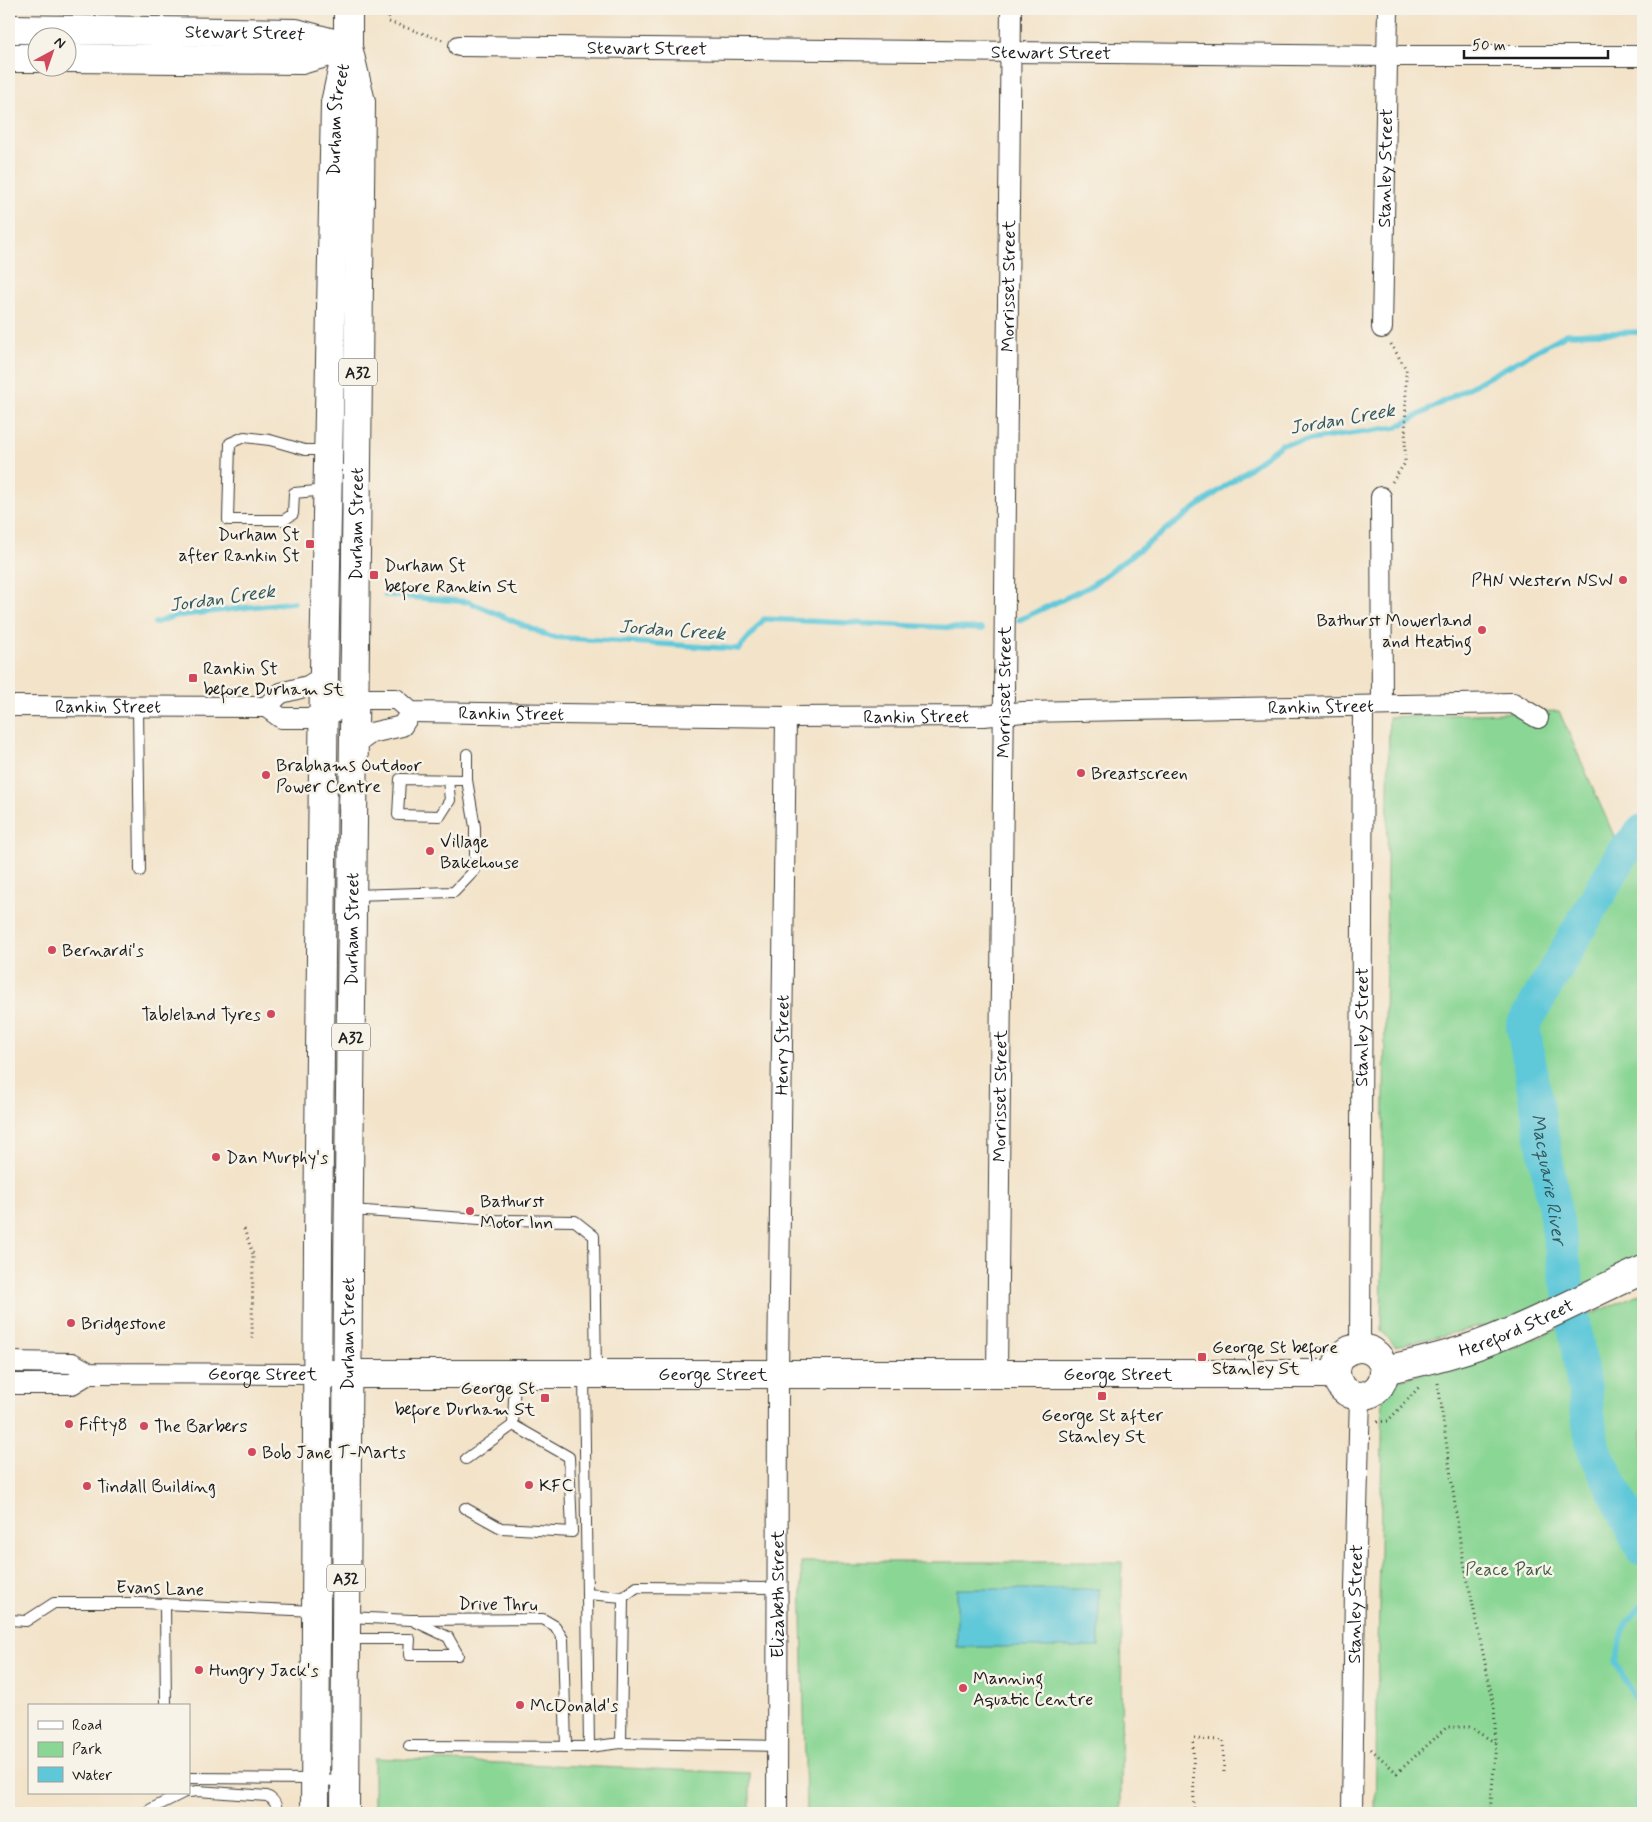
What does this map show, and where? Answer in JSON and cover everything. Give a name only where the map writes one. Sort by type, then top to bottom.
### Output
[{"type":"main road","name":"Durham Street","points":[[316,1813],[319,1224],[328,450],[335,103],[348,47],[348,9]]},
{"type":"main road","name":"Stewart Street","points":[[9,29],[296,33],[348,47]]},
{"type":"main road","name":"Durham Street","points":[[345,1813],[349,1210],[361,102],[348,47]]},
{"type":"main road","name":"Stewart Street","points":[[78,58],[301,60],[348,47]]},
{"type":"main road","points":[[9,58],[28,58]]},
{"type":"main road","name":"Hereford Street","points":[[1384,1370],[1430,1360],[1508,1334],[1638,1272]]},
{"type":"main road","points":[[1360,1348],[1373,1352],[1379,1357],[1384,1370],[1380,1385],[1367,1394],[1360,1396],[1347,1392],[1342,1387],[1336,1374],[1339,1359],[1352,1349],[1360,1348]]},
{"type":"main road","name":"George Street","points":[[319,1374],[1336,1374]]},
{"type":"street","name":"Morrisset Street","points":[[997,1374],[1011,9]]},
{"type":"street","name":"Stanley Street","points":[[1382,328],[1388,9]]},
{"type":"street","name":"Stewart Street","points":[[459,46],[1387,56],[1643,56]]},
{"type":"street","name":"Stanley Street","points":[[1360,1348],[1372,706],[1381,497]]},
{"type":"street","points":[[266,707],[281,692],[308,686],[324,676]]},
{"type":"street","points":[[324,718],[354,699],[396,699],[411,712],[402,726],[371,733],[354,745]]},
{"type":"street","name":"Rankin Street","points":[[411,712],[786,717],[976,716],[1023,712],[1514,703],[1538,718]]},
{"type":"street","name":"Rankin Street","points":[[9,706],[266,707],[281,718],[324,718]]},
{"type":"street","name":"Henry Street","points":[[778,1374],[786,717]]},
{"type":"street","name":"George Street","points":[[9,1362],[72,1363],[90,1373],[319,1374]]},
{"type":"street","name":"George Street","points":[[9,1384],[72,1384],[90,1373]]},
{"type":"street","name":"Elizabeth Street","points":[[778,1374],[778,1813]]},
{"type":"street","name":"Stanley Street","points":[[1352,1813],[1360,1396]]},
{"type":"lane","points":[[328,450],[305,450],[270,440],[244,437],[230,443],[228,520],[284,520],[293,514],[294,493],[328,490]]},
{"type":"lane","points":[[138,707],[140,871]]},
{"type":"lane","points":[[352,895],[454,892],[475,870],[475,827],[467,780],[467,754]]},
{"type":"lane","points":[[448,780],[450,800],[440,816],[398,815],[400,779],[467,780]]},
{"type":"lane","points":[[349,1210],[494,1220],[575,1221],[594,1236],[587,1594],[589,1747]]},
{"type":"lane","points":[[513,1426],[515,1374]]},
{"type":"lane","points":[[466,1458],[513,1426]]},
{"type":"lane","points":[[464,1508],[501,1528],[572,1532],[569,1457],[513,1426]]},
{"type":"lane","points":[[587,1594],[623,1597],[637,1586],[777,1588]]},
{"type":"lane","points":[[621,1743],[623,1597]]},
{"type":"lane","name":"Evans Lane","points":[[9,1620],[26,1621],[54,1603],[166,1604],[316,1611]]},
{"type":"lane","points":[[166,1604],[166,1704]]},
{"type":"lane","name":"Drive Thru","points":[[346,1628],[411,1620],[543,1619],[555,1626],[563,1639],[566,1747]]},
{"type":"lane","points":[[346,1628],[410,1639],[409,1655],[458,1655],[448,1636],[411,1620]]},
{"type":"lane","points":[[409,1746],[589,1747],[621,1743],[777,1746]]},
{"type":"lane","points":[[190,1778],[315,1779],[345,1782]]},
{"type":"lane","points":[[190,1792],[268,1796],[275,1801],[277,1813]]},
{"type":"lane","points":[[150,1813],[151,1809],[181,1794]]},
{"type":"path","points":[[383,9],[388,16],[389,22],[459,46]]},
{"type":"path","points":[[1382,328],[1406,369],[1405,463]]},
{"type":"path","points":[[244,1229],[253,1254],[252,1338]]},
{"type":"path","points":[[1359,1422],[1388,1421],[1420,1386],[1438,1383],[1461,1548],[1494,1706],[1496,1743],[1490,1813]]},
{"type":"path","points":[[1353,1748],[1373,1750],[1398,1773],[1447,1727],[1469,1727],[1496,1743]]},
{"type":"path","points":[[1194,1813],[1193,1740],[1223,1740],[1224,1775]]},
{"type":"green space","points":[[1559,711],[1622,854],[1643,860],[1643,1260],[1503,1322],[1395,1346],[1381,1330],[1389,717]]},
{"type":"green space","name":"Peace Park","points":[[1643,1292],[1643,1813],[1375,1813],[1383,1388],[1389,1390],[1398,1380],[1515,1347]]},
{"type":"green space","name":"Manning Aquatic Centre","points":[[801,1562],[1122,1562],[1121,1813],[806,1813]]},
{"type":"green space","points":[[374,1758],[750,1773],[750,1813],[374,1813]]},
{"type":"water","points":[[957,1589],[1099,1589],[1099,1647],[957,1647]]},
{"type":"waterway","name":"Jordan Creek","points":[[1019,620],[1089,587],[1282,444],[1397,427],[1567,334],[1643,332]]},
{"type":"waterway","name":"Jordan Creek","points":[[385,595],[469,602],[551,637],[739,649],[764,619],[982,629]]},
{"type":"waterway","name":"Jordan Creek","points":[[155,623],[175,616],[294,602]]},
{"type":"waterway","name":"Macquarie River","points":[[1643,831],[1622,854],[1523,1026],[1569,1292],[1593,1447],[1643,1550]]},
{"type":"waterway","points":[[1638,1813],[1642,1712],[1615,1661],[1626,1623],[1643,1603]]},
{"type":"place","name":"Durham St after Rankin St","points":[[310,544]]},
{"type":"place","name":"Durham St before Rankin St","points":[[374,575]]},
{"type":"place","name":"PHN Western NSW","points":[[1623,580]]},
{"type":"place","name":"Bathurst Mowerland and Heating","points":[[1482,630]]},
{"type":"place","name":"Rankin St before Durham St","points":[[193,678]]},
{"type":"place","name":"Breastscreen","points":[[1081,773]]},
{"type":"place","name":"Brabhams Outdoor Power Centre","points":[[266,775]]},
{"type":"place","name":"Village Bakehouse","points":[[430,851]]},
{"type":"place","name":"Bernardi's","points":[[52,950]]},
{"type":"place","name":"Tableland Tyres","points":[[271,1014]]},
{"type":"place","name":"Dan Murphy's","points":[[216,1157]]},
{"type":"place","name":"Bathurst Motor Inn","points":[[470,1211]]},
{"type":"place","name":"Bridgestone","points":[[71,1323]]},
{"type":"place","name":"George St before Stanley St","points":[[1202,1357]]},
{"type":"place","name":"George St after Stanley St","points":[[1102,1396]]},
{"type":"place","name":"George St before Durham St","points":[[545,1398]]},
{"type":"place","name":"Fifty8","points":[[69,1424]]},
{"type":"place","name":"The Barbers","points":[[144,1426]]},
{"type":"place","name":"Bob Jane T-Marts","points":[[252,1452]]},
{"type":"place","name":"KFC","points":[[529,1485]]},
{"type":"place","name":"Tindall Building","points":[[87,1486]]},
{"type":"place","name":"Hungry Jack's","points":[[199,1670]]},
{"type":"place","name":"Manning Aquatic Centre","points":[[963,1688]]},
{"type":"place","name":"McDonald's","points":[[520,1705]]}]
